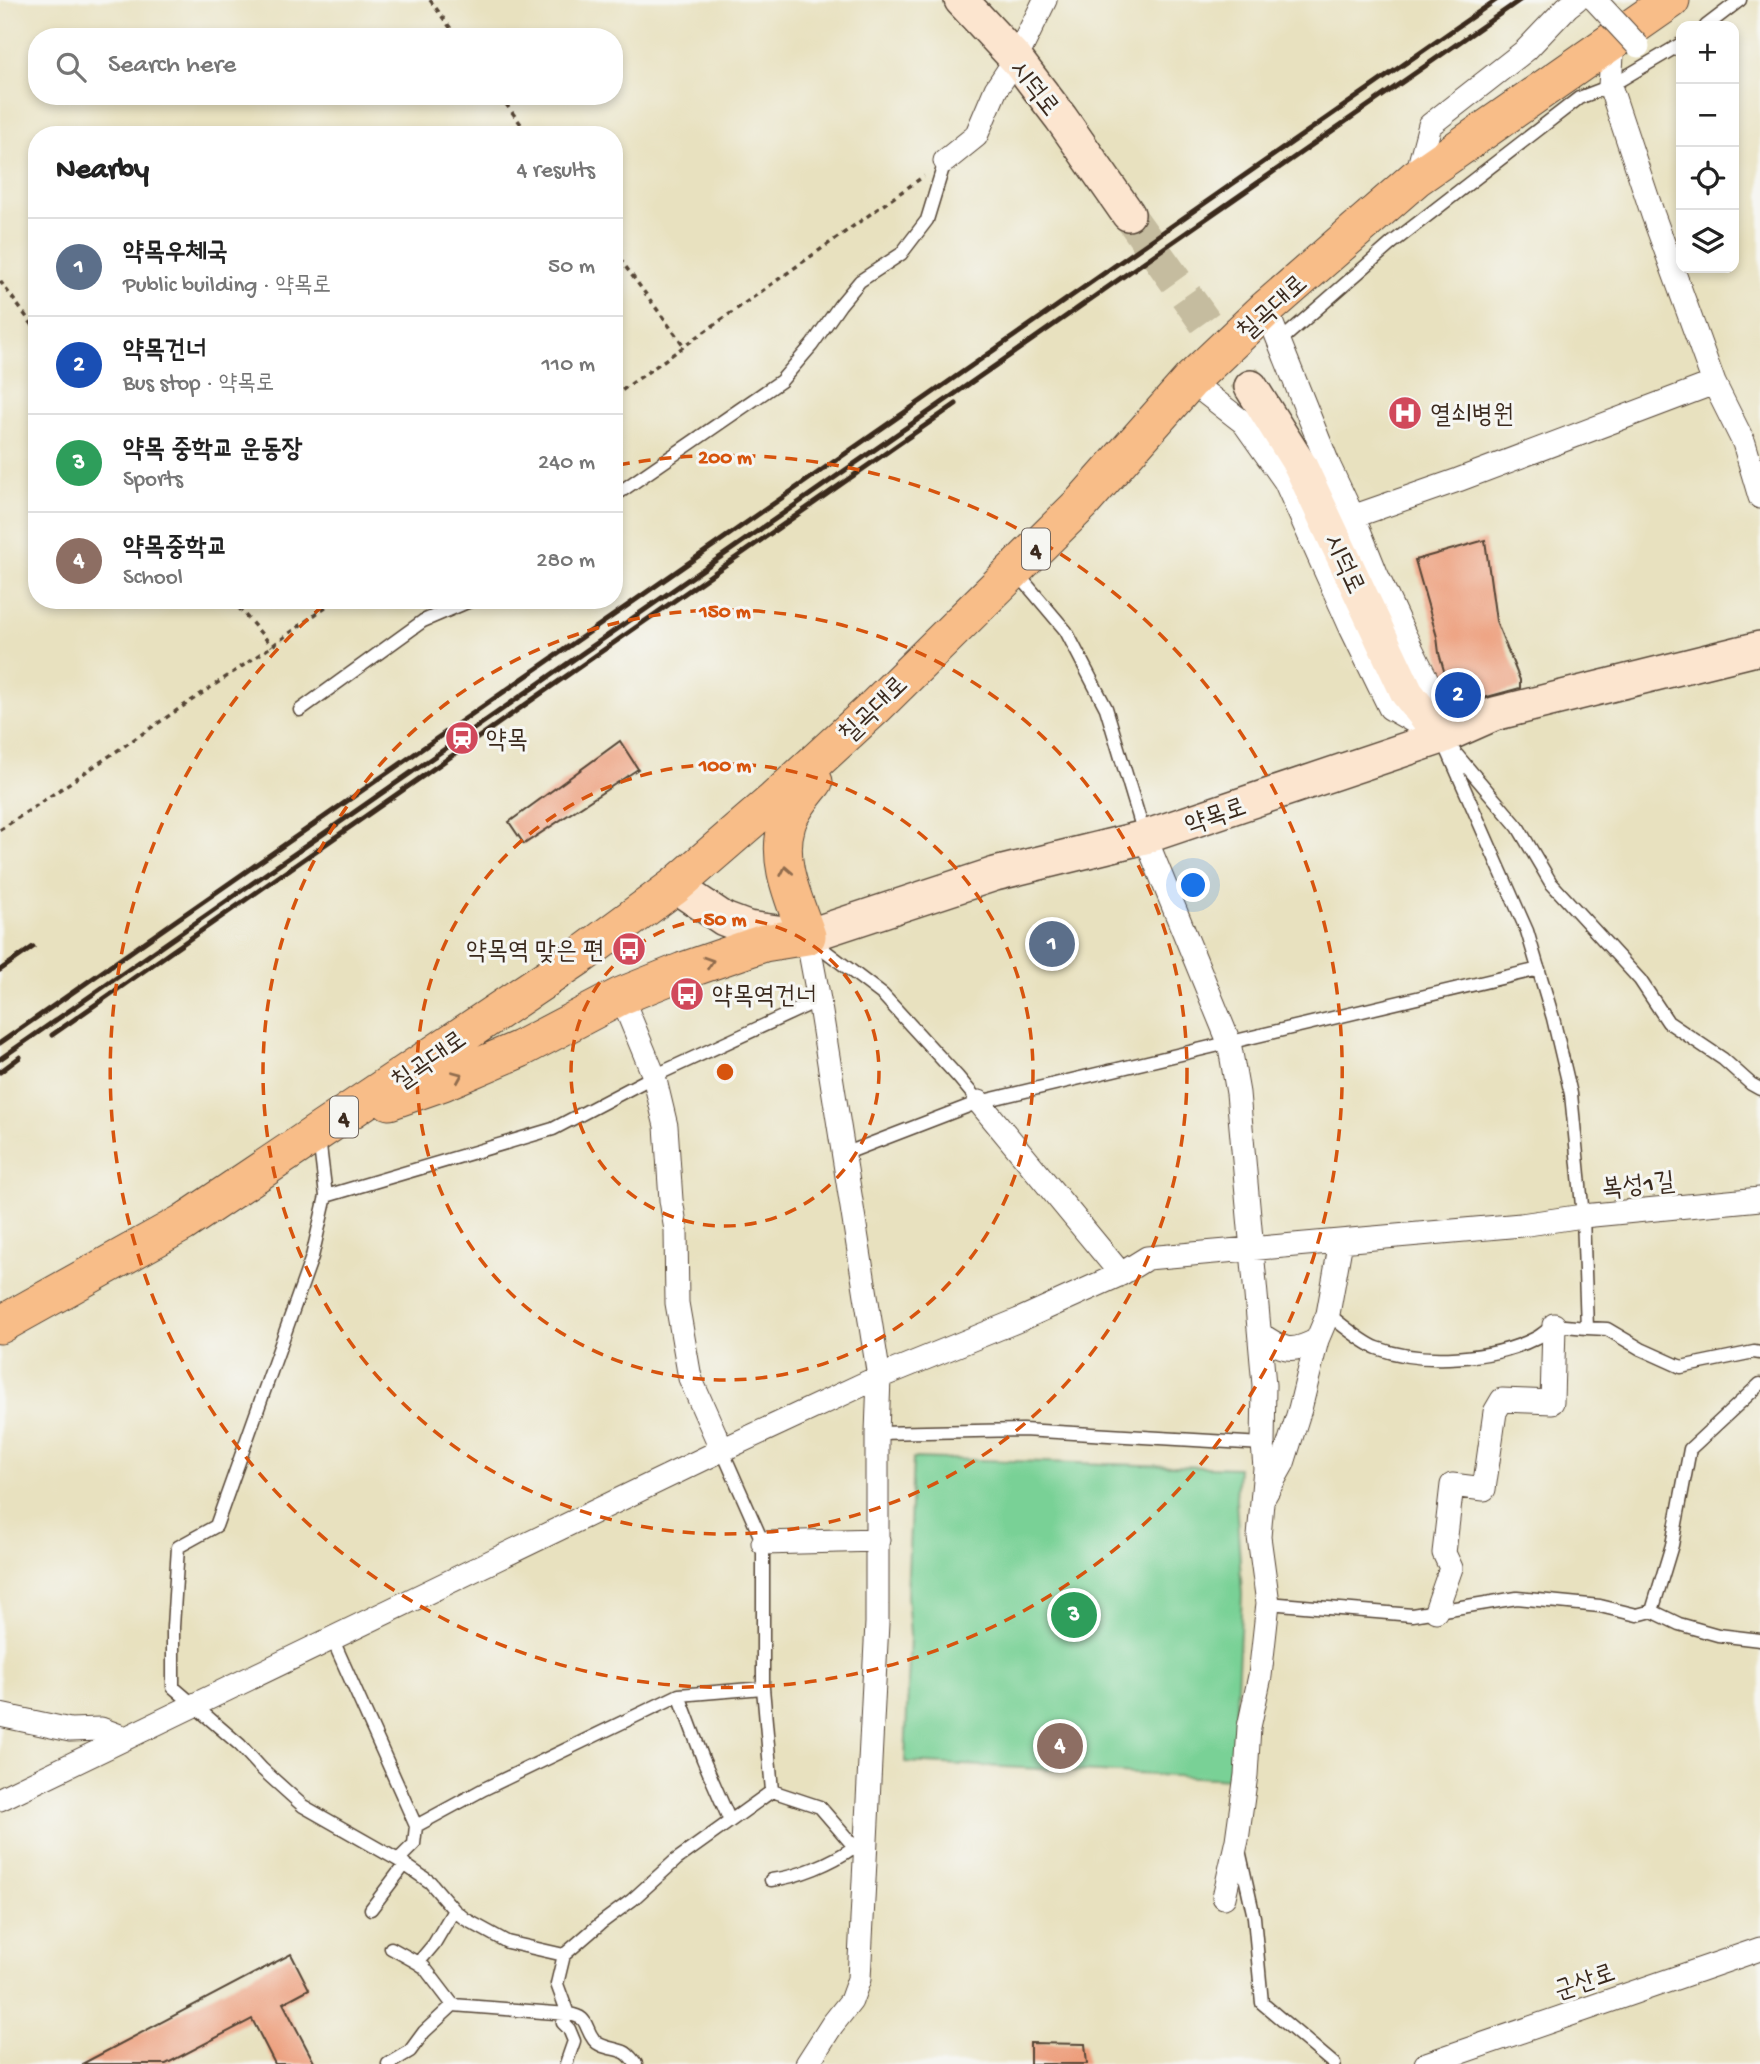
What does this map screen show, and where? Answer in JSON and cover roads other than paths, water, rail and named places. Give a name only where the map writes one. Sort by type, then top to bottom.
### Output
[{"type":"main road","name":"칠곡대로","points":[[0,1325],[183,1223],[583,954],[675,886],[772,803],[1015,570],[1082,503],[1189,382],[1273,325],[1416,178],[1626,43],[1671,0]]},
{"type":"main road","points":[[333,1124],[520,1049],[621,996],[683,971],[764,943],[807,936],[785,868],[782,847],[787,822],[805,793],[874,708]]},
{"type":"street","name":"시덕로","points":[[961,0],[1016,60],[1128,214]]},
{"type":"street","points":[[945,161],[976,136],[996,89],[1016,60],[1045,0]]},
{"type":"street","points":[[1416,178],[1430,125],[1526,50],[1576,0]]},
{"type":"street","points":[[1595,0],[1626,43],[1610,86],[1714,383],[1752,440],[1760,498]]},
{"type":"street","points":[[1273,325],[1329,466],[1430,686],[1442,737]]},
{"type":"street","points":[[1189,382],[1244,423],[1285,481],[1390,708],[1442,737]]},
{"type":"street","points":[[1352,517],[1714,383]]},
{"type":"street","name":"시덕로","points":[[1251,387],[1300,465],[1406,693],[1442,737]]},
{"type":"street","name":"약목로","points":[[675,886],[724,919],[748,928],[807,936],[995,874],[1145,837],[1442,737],[1494,714],[1760,648]]},
{"type":"street","points":[[1145,837],[1229,1042],[1238,1093],[1264,1385],[1265,1468],[1259,1537],[1268,1603],[1260,1676],[1249,1727],[1237,1840],[1224,1897]]},
{"type":"street","points":[[807,936],[820,1000],[879,1377],[874,1699],[859,1852],[859,1979],[851,2001],[807,2064]]},
{"type":"street","points":[[621,996],[654,1076],[666,1126],[671,1200],[676,1230],[679,1315],[690,1378],[722,1450]]},
{"type":"street","points":[[979,1102],[1121,1273]]},
{"type":"street","name":"복성1길","points":[[0,1798],[722,1450],[879,1377],[998,1329],[1121,1273],[1147,1258],[1521,1225],[1583,1216],[1760,1199]]},
{"type":"street","points":[[1261,1500],[1283,1463],[1300,1409],[1317,1340],[1328,1314],[1341,1241]]},
{"type":"street","points":[[1436,1611],[1451,1568],[1444,1553],[1452,1485],[1484,1489],[1495,1412],[1502,1400],[1552,1402],[1554,1325]]},
{"type":"street","points":[[1260,1334],[1281,1348],[1300,1349],[1317,1340]]},
{"type":"street","points":[[763,1543],[878,1540]]},
{"type":"street","points":[[0,1715],[70,1730],[100,1729],[125,1738]]},
{"type":"street","name":"군산로","points":[[1426,2064],[1760,1949]]},
{"type":"lane","points":[[1713,21],[1740,0]]},
{"type":"lane","points":[[1273,325],[1403,234],[1579,98],[1610,86],[1676,47]]},
{"type":"lane","points":[[623,490],[781,381],[860,281],[901,254],[927,220],[945,161]]},
{"type":"lane","points":[[1015,570],[1066,631],[1106,708],[1145,837]]},
{"type":"lane","points":[[300,710],[423,621],[451,609]]},
{"type":"lane","points":[[1442,737],[1527,931],[1571,1094],[1583,1216],[1587,1328]]},
{"type":"lane","points":[[1442,737],[1518,827],[1551,883],[1640,980],[1668,1022],[1723,1059],[1760,1089]]},
{"type":"lane","points":[[807,936],[883,995],[979,1102]]},
{"type":"lane","points":[[844,1154],[979,1102],[1539,969]]},
{"type":"lane","points":[[326,1196],[553,1129],[654,1076],[820,1000]]},
{"type":"lane","points":[[333,1124],[326,1196],[312,1257],[216,1527],[178,1547],[173,1627],[173,1687],[240,1745],[303,1806],[401,1862],[430,1882],[465,1919],[507,1942],[564,1955]]},
{"type":"lane","points":[[1328,1314],[1376,1348],[1425,1358],[1480,1355],[1537,1337],[1554,1325],[1607,1329],[1681,1367],[1760,1353]]},
{"type":"lane","points":[[1653,1611],[1672,1545],[1690,1450],[1760,1384]]},
{"type":"lane","points":[[877,1433],[1023,1430],[1263,1444]]},
{"type":"lane","points":[[722,1450],[763,1543],[763,1688],[772,1791]]},
{"type":"lane","points":[[1268,1603],[1412,1615],[1517,1598],[1600,1606],[1637,1615],[1653,1611],[1679,1624],[1718,1635],[1760,1640]]},
{"type":"lane","points":[[332,1638],[416,1826],[414,1844],[371,1909]]},
{"type":"lane","points":[[416,1826],[484,1789],[679,1695],[763,1688]]},
{"type":"lane","points":[[679,1695],[730,1821]]},
{"type":"lane","points":[[772,1791],[820,1807],[859,1852]]},
{"type":"lane","points":[[566,2064],[574,2040],[563,2023],[568,2014],[557,1984],[564,1955],[676,1860],[772,1791]]},
{"type":"lane","points":[[1237,1840],[1254,1917],[1262,2003],[1334,2064]]},
{"type":"lane","points":[[771,1880],[798,1875],[846,1853],[859,1852]]},
{"type":"lane","points":[[418,1963],[434,1944],[454,1910]]},
{"type":"lane","points":[[391,1948],[424,1967],[453,2005]]},
{"type":"lane","points":[[388,2064],[409,2057],[424,2032],[453,2005],[579,2016],[594,2041],[627,2053],[636,2064]]},
{"type":"tunnel","points":[[1128,214],[1251,387]]},
{"type":"railway","points":[[623,609],[1496,0]]},
{"type":"railway","points":[[0,1059],[1520,0]]},
{"type":"railway","points":[[52,1035],[956,404]]},
{"type":"railway","points":[[0,1043],[622,609]]},
{"type":"railway","points":[[0,970],[33,947]]},
{"type":"railway","points":[[0,1072],[20,1057]]},
{"type":"place","name":"열쇠병원","points":[[1405,413]]},
{"type":"place","name":"약목건너","points":[[1458,695]]},
{"type":"place","name":"약목","points":[[462,738]]},
{"type":"place","name":"약목우체국","points":[[1052,944]]},
{"type":"place","name":"약목역 맞은 편","points":[[629,949]]},
{"type":"place","name":"약목역건너","points":[[687,994]]},
{"type":"place","name":"약목 중학교 운동장","points":[[1074,1615]]},
{"type":"place","name":"약목중학교","points":[[1060,1746]]}]
